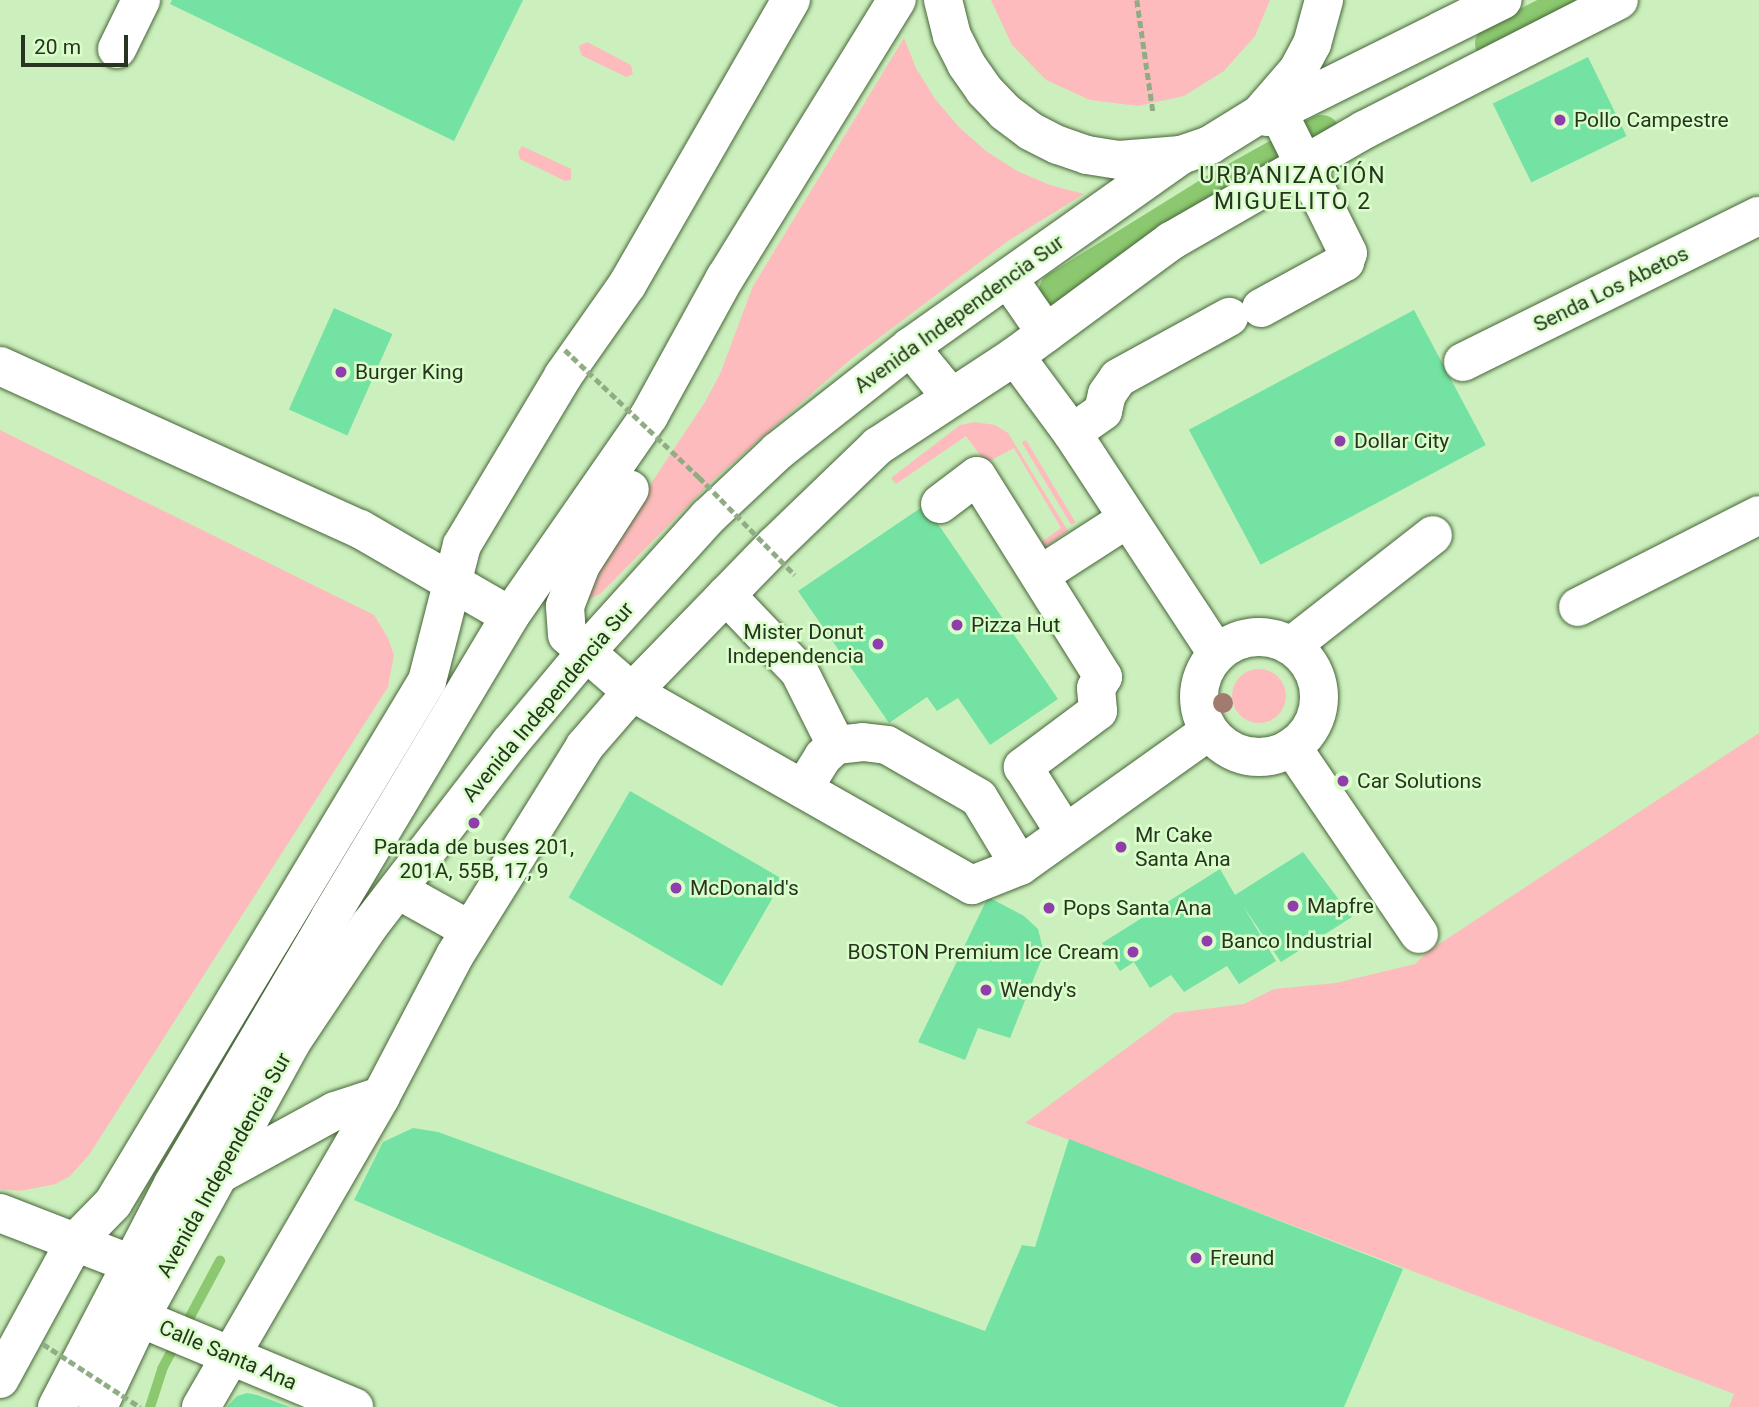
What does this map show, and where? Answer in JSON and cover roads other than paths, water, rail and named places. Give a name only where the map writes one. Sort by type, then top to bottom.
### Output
[{"type":"main road","points":[[117,50],[141,0]]},
{"type":"main road","points":[[0,1379],[74,1243],[113,1203],[427,681],[462,545],[563,376],[627,285],[791,0]]},
{"type":"main road","name":"Avenida Independencia Sur","points":[[57,1407],[129,1263],[173,1184],[510,616],[649,416],[725,278],[897,0]]},
{"type":"main road","points":[[943,0],[952,36],[966,64],[1005,112],[1030,131],[1087,155],[1119,160],[1181,155],[1236,132],[1503,0]]},
{"type":"main road","points":[[1236,132],[1267,108],[1298,70],[1312,44],[1324,0]]},
{"type":"main road","points":[[201,1407],[381,1096],[470,930],[585,746],[632,692],[726,595],[878,446],[1015,356],[1171,241],[1304,164],[1595,5]]},
{"type":"main road","points":[[1072,433],[1103,411],[1107,394],[1118,378],[1348,258],[1347,246],[1279,111]]},
{"type":"main road","name":"Avenida Independencia Sur","points":[[97,1407],[140,1318],[291,1043],[369,926],[494,763],[586,652],[708,517],[778,451],[910,347],[1181,155]]},
{"type":"main road","name":"Senda Los Abetos","points":[[1463,362],[1759,216]]},
{"type":"main road","points":[[725,278],[693,389],[581,565],[568,594],[564,615],[567,635],[632,692],[972,885],[1020,866],[1208,732]]},
{"type":"main road","points":[[1008,278],[1046,333]]},
{"type":"main road","points":[[910,347],[951,397]]},
{"type":"main road","points":[[1015,356],[1072,433],[1217,654]]},
{"type":"main road","points":[[0,366],[360,529],[510,616]]},
{"type":"main road","points":[[940,504],[977,476],[1103,677],[1096,688],[1098,711],[1023,767],[1065,833]]},
{"type":"main road","points":[[1578,607],[1759,515]]},
{"type":"main road","points":[[1040,576],[1127,519]]},
{"type":"main road","points":[[1291,646],[1433,535]]},
{"type":"main road","points":[[726,595],[799,671],[836,744]]},
{"type":"main road","points":[[1252,638],[1273,639],[1291,646],[1306,659],[1316,677],[1320,697],[1316,716],[1306,734],[1292,747],[1273,756],[1252,757],[1233,752],[1208,732],[1199,706],[1199,687],[1205,670],[1217,654],[1233,643],[1252,638]]},
{"type":"main road","points":[[803,789],[823,757],[836,744],[863,742],[887,745],[979,798],[1020,866]]},
{"type":"main road","points":[[1292,747],[1419,934]]},
{"type":"main road","points":[[398,890],[470,930]]},
{"type":"main road","points":[[218,1175],[335,1111],[381,1096]]},
{"type":"main road","points":[[0,1213],[129,1263]]},
{"type":"main road","name":"Calle Santa Ana","points":[[140,1318],[228,1357],[354,1407]]},
{"type":"waterway","points":[[1493,43],[1576,0]]},
{"type":"waterway","points":[[1057,290],[1211,194],[1321,133]]},
{"type":"waterway","points":[[150,1407],[162,1369],[220,1261]]},
{"type":"place","name":"Pollo Campestre","points":[[1560,120]]},
{"type":"place","name":"Burger King","points":[[341,372]]},
{"type":"place","name":"Dollar City","points":[[1340,441]]},
{"type":"place","name":"Pizza Hut","points":[[957,625]]},
{"type":"place","name":"Mister Donut Independencia","points":[[878,644]]},
{"type":"place","name":"Car Solutions","points":[[1343,781]]},
{"type":"place","name":"Parada de buses 201, 201A, 55B, 17, 9","points":[[474,823]]},
{"type":"place","name":"Mr Cake Santa Ana","points":[[1121,847]]},
{"type":"place","name":"McDonald's","points":[[676,888]]},
{"type":"place","name":"Mapfre","points":[[1293,906]]},
{"type":"place","name":"Pops Santa Ana","points":[[1049,908]]},
{"type":"place","name":"Banco Industrial","points":[[1207,941]]},
{"type":"place","name":"BOSTON Premium Ice Cream","points":[[1133,952]]},
{"type":"place","name":"Wendy's","points":[[986,990]]},
{"type":"place","name":"Freund","points":[[1196,1258]]},
{"type":"district","name":"URBANIZACIÓN MIGUELITO 2","points":[[1293,189]]}]
